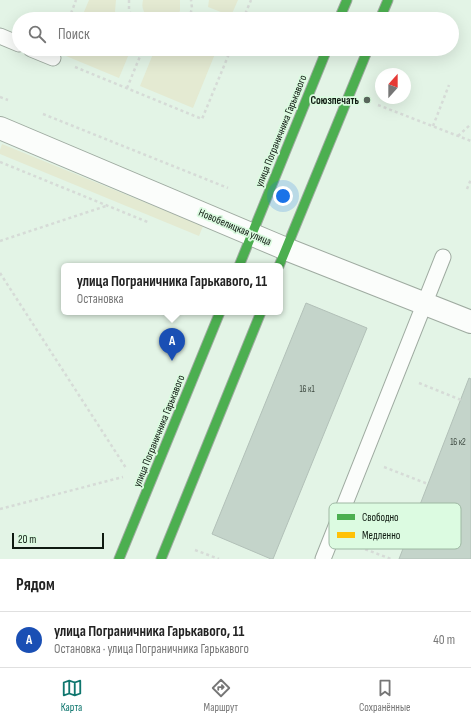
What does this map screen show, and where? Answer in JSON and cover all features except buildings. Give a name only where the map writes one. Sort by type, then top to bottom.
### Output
[{"type":"street","points":[[342,12],[347,0]]},
{"type":"street","points":[[383,12],[388,0]]},
{"type":"street","name":"улица Пограничника Гарькавого","points":[[240,263],[324,56]]},
{"type":"street","points":[[283,258],[365,56]]},
{"type":"street","name":"Новобелицкая улица","points":[[0,128],[252,234],[283,258],[425,304],[471,322]]},
{"type":"street","name":"улица Пограничника Гарькавого","points":[[119,559],[219,315]]},
{"type":"street","points":[[161,559],[260,315]]},
{"type":"lane","points":[[0,36],[12,41]]},
{"type":"lane","points":[[48,56],[53,58]]},
{"type":"lane","points":[[345,503],[443,257]]},
{"type":"lane","points":[[323,559],[329,544]]},
{"type":"path","points":[[72,12],[76,0]]},
{"type":"path","points":[[129,0],[130,12]]},
{"type":"path","points":[[191,0],[191,12]]},
{"type":"path","points":[[246,12],[251,0]]},
{"type":"path","points":[[127,88],[140,56]]},
{"type":"path","points":[[53,58],[202,119],[228,56]]},
{"type":"path","points":[[433,126],[449,85]]},
{"type":"path","points":[[0,97],[15,103]]},
{"type":"path","points":[[378,105],[471,141]]},
{"type":"path","points":[[37,112],[228,188]]},
{"type":"path","points":[[458,136],[471,124]]},
{"type":"path","points":[[0,162],[151,224]]},
{"type":"path","points":[[467,189],[471,178]]},
{"type":"path","points":[[0,241],[107,206]]},
{"type":"path","points":[[0,273],[126,468]]},
{"type":"path","points":[[396,375],[461,400]]},
{"type":"path","points":[[362,459],[428,484]]},
{"type":"path","points":[[0,508],[130,475]]},
{"type":"path","points":[[364,549],[391,559]]},
{"type":"path","points":[[195,550],[219,559]]},
{"type":"green space","points":[[89,0],[116,0],[115,12],[84,12]]},
{"type":"green space","points":[[143,0],[180,0],[179,12],[144,12],[142,6]]},
{"type":"green space","points":[[209,0],[238,0],[233,12],[221,12],[208,7]]},
{"type":"green space","points":[[66,56],[128,56],[119,78]]},
{"type":"green space","points":[[152,56],[214,56],[193,108],[140,86]]},
{"type":"green space","points":[[2,144],[203,226],[199,236],[0,154]]},
{"type":"traffic: fast","points":[[342,12],[347,0]]},
{"type":"traffic: fast","points":[[383,12],[388,0]]},
{"type":"traffic: fast","points":[[240,263],[324,56]]},
{"type":"traffic: fast","points":[[280,263],[365,56]]},
{"type":"traffic: fast","points":[[119,559],[219,315]]},
{"type":"traffic: fast","points":[[161,559],[260,315]]},
{"type":"place","name":"Союзпечать","points":[[367,100]]},
{"type":"place","name":"улица Пограничника Гарькавого, 11","points":[[172,361]]}]
